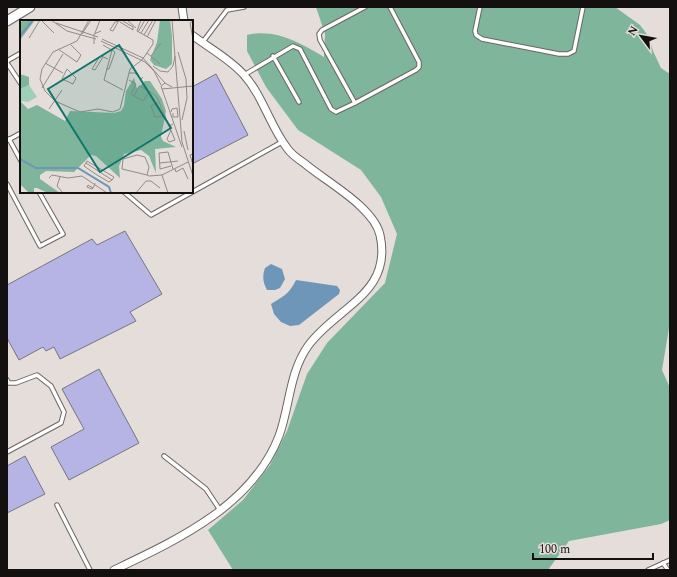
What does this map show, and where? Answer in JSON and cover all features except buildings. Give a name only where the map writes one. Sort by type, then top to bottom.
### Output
[{"type":"street","points":[[7,21],[30,7]]},
{"type":"street","points":[[182,7],[184,20]]},
{"type":"street","points":[[114,570],[156,550],[206,521],[235,499],[254,478],[269,456],[279,435],[292,377],[300,359],[309,344],[326,326],[363,296],[375,281],[382,264],[383,248],[380,232],[373,220],[365,211],[287,149],[244,75],[193,36]]},
{"type":"lane","points":[[202,43],[227,10],[244,7]]},
{"type":"lane","points":[[355,103],[320,40],[319,34],[322,30],[365,7]]},
{"type":"lane","points":[[244,75],[273,56],[293,46],[300,49],[331,110],[336,112],[416,70],[419,67],[419,62],[390,7]]},
{"type":"lane","points":[[480,7],[475,30],[476,35],[482,39],[559,54],[568,54],[574,51],[583,7]]},
{"type":"lane","points":[[20,54],[7,62],[20,82]]},
{"type":"lane","points":[[273,56],[299,102]]},
{"type":"lane","points":[[20,134],[8,140],[20,159]]},
{"type":"lane","points":[[193,192],[284,142]]},
{"type":"lane","points":[[7,184],[40,246],[63,234],[40,193]]},
{"type":"lane","points":[[125,193],[151,215],[191,193]]},
{"type":"lane","points":[[7,380],[9,383],[16,383],[37,375],[50,386],[64,412],[61,423],[7,452]]},
{"type":"lane","points":[[164,456],[206,489],[220,510]]},
{"type":"lane","points":[[57,505],[90,570]]},
{"type":"lane","points":[[648,570],[670,560]]},
{"type":"lane","points":[[663,563],[668,570]]},
{"type":"green space","points":[[316,7],[615,7],[640,25],[649,37],[653,51],[661,68],[670,74],[670,322],[662,370],[670,388],[670,520],[661,524],[569,541],[548,570],[233,570],[208,530],[243,500],[270,465],[287,431],[307,374],[327,343],[385,283],[397,234],[381,197],[361,170],[298,130],[266,87],[247,51],[247,35],[257,33],[278,35],[287,38],[324,57],[325,34]]},
{"type":"water","points":[[271,264],[282,269],[285,279],[280,288],[275,290],[267,290],[263,274],[265,268]]},
{"type":"water","points":[[296,280],[337,286],[340,290],[339,294],[299,325],[290,326],[281,322],[274,314],[271,304],[286,294]]}]
